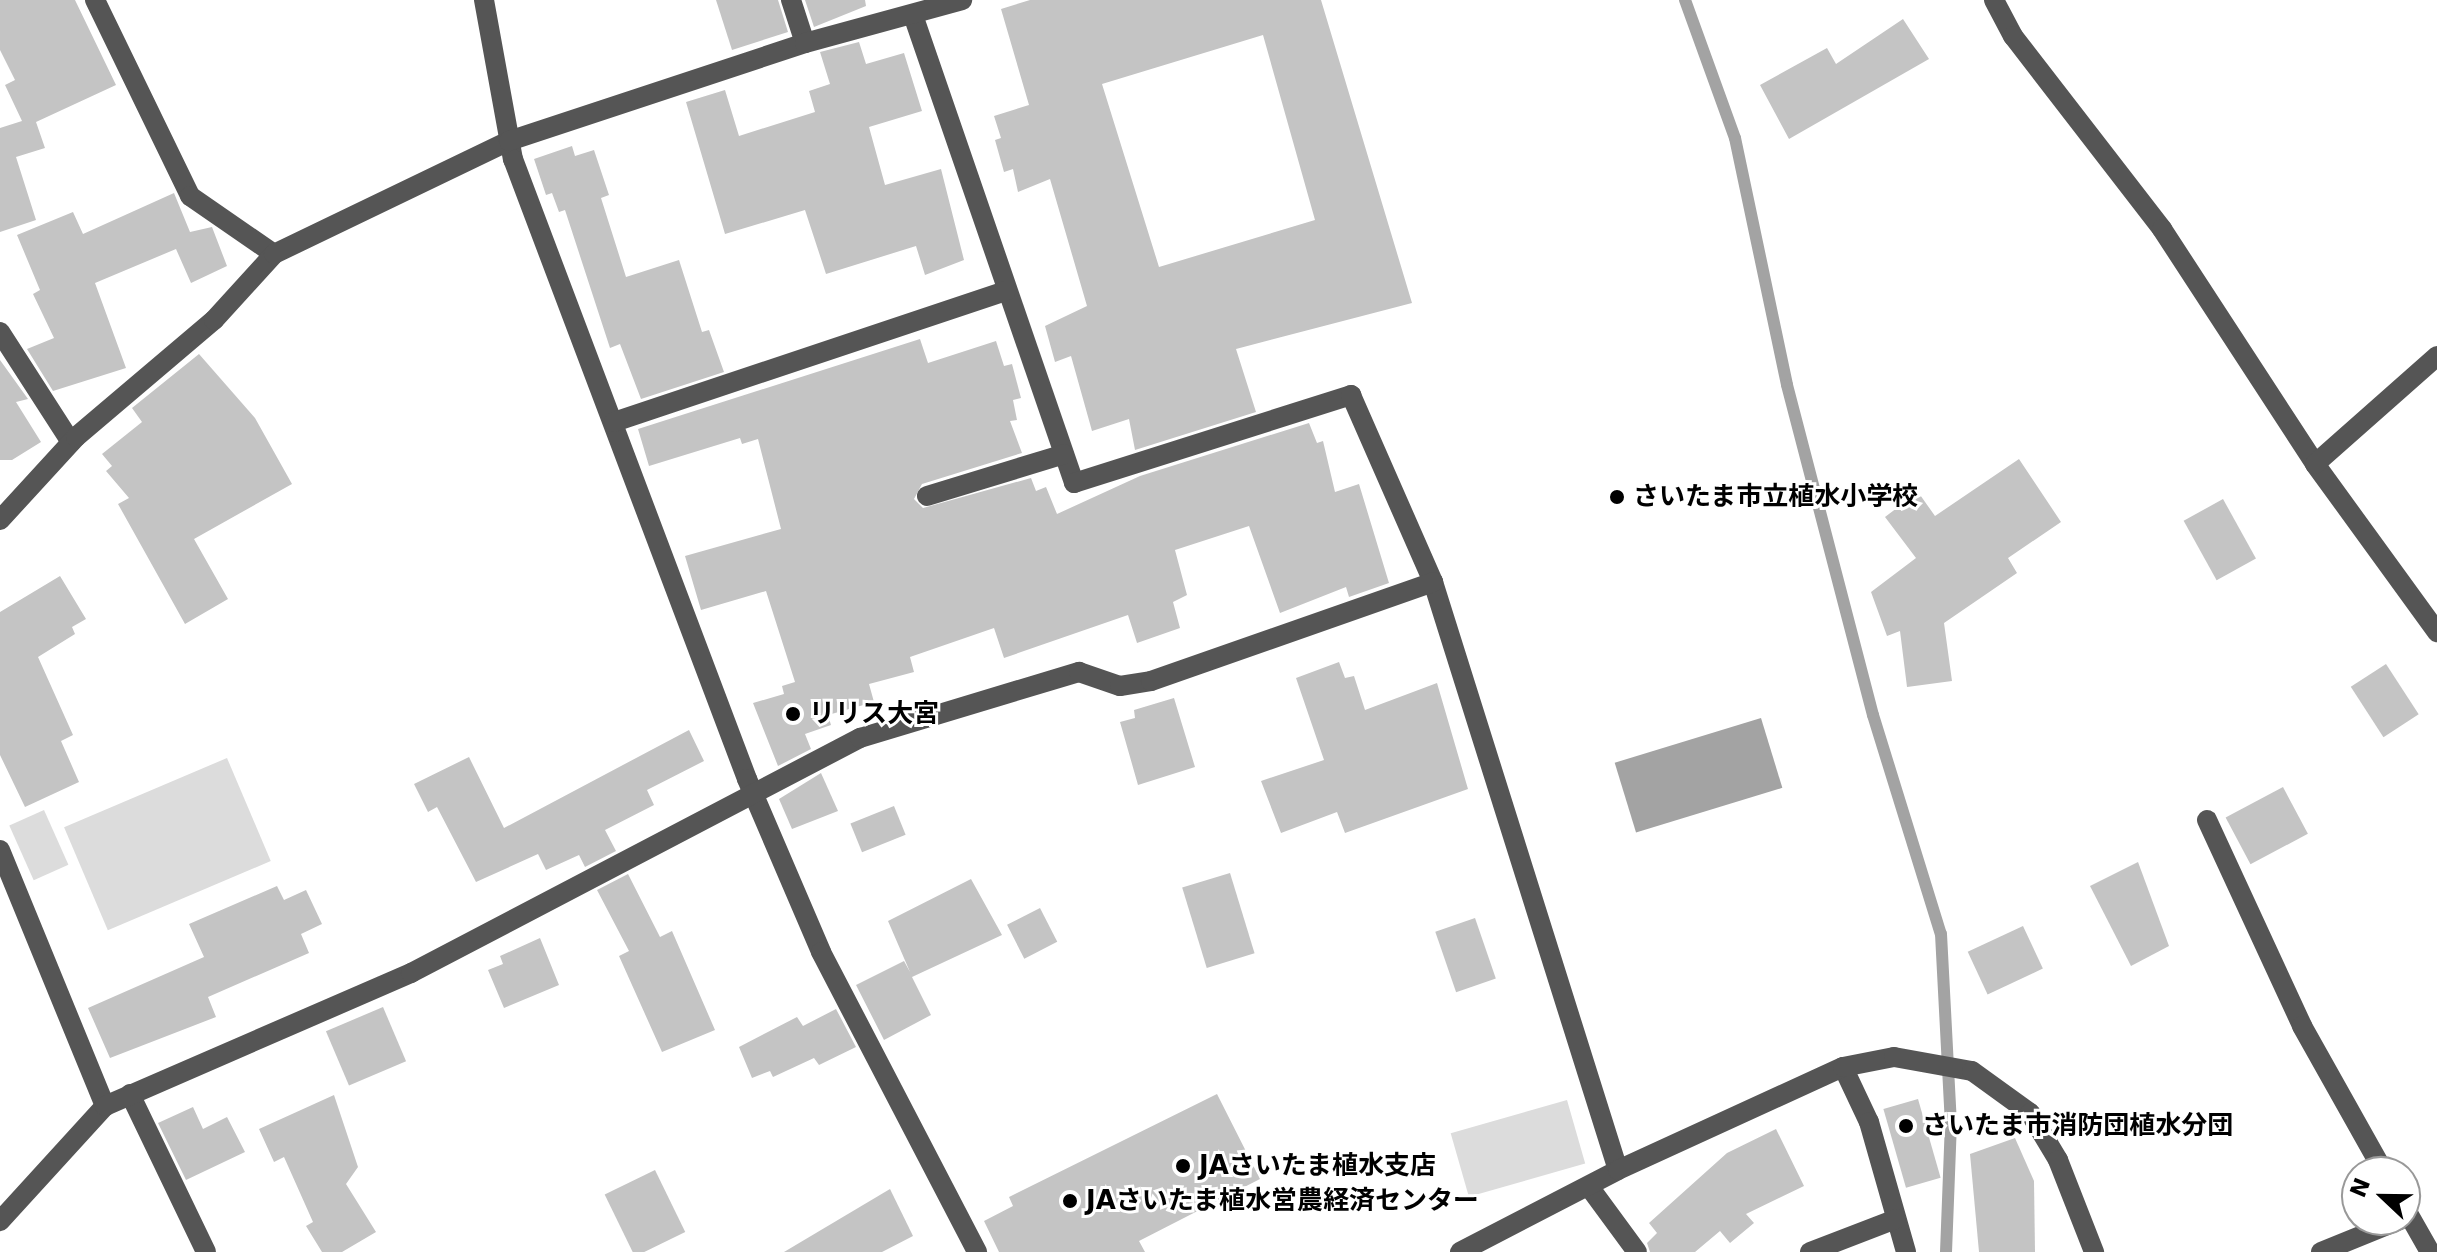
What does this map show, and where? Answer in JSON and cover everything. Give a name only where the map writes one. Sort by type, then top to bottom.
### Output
[{"type":"street","points":[[95,0],[190,196],[274,254]]},
{"type":"street","points":[[484,0],[509,141],[753,793],[821,952],[977,1252]]},
{"type":"street","points":[[791,0],[805,43]]},
{"type":"street","points":[[0,520],[71,442],[214,320],[274,254],[509,141],[805,43],[962,0]]},
{"type":"street","points":[[1994,0],[2013,36],[2162,229],[2315,464],[2437,632]]},
{"type":"street","points":[[913,15],[1074,483],[1351,395],[1433,582],[1618,1170]]},
{"type":"street","points":[[614,422],[1006,291]]},
{"type":"street","points":[[0,332],[71,442]]},
{"type":"street","points":[[2315,464],[2437,356]]},
{"type":"street","points":[[927,496],[1064,454]]},
{"type":"street","points":[[0,1221],[105,1106],[411,973],[860,738],[1079,672],[1120,686],[1151,681],[1433,582]]},
{"type":"street","points":[[2207,820],[2302,1026],[2375,1156]]},
{"type":"street","points":[[0,850],[105,1106]]},
{"type":"street","points":[[1460,1252],[1590,1188],[1618,1170],[1843,1067],[1894,1057],[1972,1071],[2030,1113],[2058,1160],[2094,1252]]},
{"type":"street","points":[[1843,1067],[1869,1122],[1906,1252]]},
{"type":"street","points":[[130,1094],[206,1252]]},
{"type":"street","points":[[1590,1188],[1637,1252]]},
{"type":"street","points":[[1810,1252],[1896,1219]]},
{"type":"street","points":[[2321,1252],[2358,1236]]},
{"type":"shaded area","points":[[1761,718],[1782,788],[1636,833],[1615,763]]},
{"type":"shaded area","points":[[227,758],[271,861],[108,930],[64,827]]},
{"type":"shaded area","points":[[44,810],[68,865],[34,880],[9,825]]},
{"type":"shaded area","points":[[1567,1100],[1585,1163],[1469,1197],[1451,1133]]},
{"type":"building","points":[[0,0],[75,0],[116,85],[36,122],[45,148],[16,157],[36,220],[0,232],[0,128],[22,121],[5,85],[15,80],[0,50]]},
{"type":"building","points":[[716,0],[778,0],[788,32],[732,50]]},
{"type":"building","points":[[805,0],[865,0],[866,6],[814,27]]},
{"type":"building","points":[[1030,0],[1321,0],[1412,303],[1236,349],[1256,412],[1135,450],[1129,419],[1092,431],[1071,356],[1055,362],[1045,326],[1087,306],[1050,179],[1018,192],[1013,169],[1004,172],[995,140],[1001,138],[994,116],[1029,105],[1001,9]],"holes":[[[1263,35],[1315,220],[1159,267],[1102,84]]]},
{"type":"building","points":[[1903,19],[1929,59],[1789,139],[1760,85],[1827,48],[1836,64]]},
{"type":"building","points":[[859,42],[866,64],[904,53],[922,111],[869,127],[885,185],[941,169],[964,260],[925,275],[916,246],[826,274],[805,210],[725,234],[686,102],[725,90],[739,136],[815,112],[809,91],[830,84],[820,52]]},
{"type":"building","points":[[572,146],[575,156],[594,150],[609,195],[601,198],[626,277],[679,260],[702,332],[709,330],[724,372],[641,399],[620,344],[610,348],[565,210],[559,212],[552,193],[546,195],[534,159]]},
{"type":"building","points":[[174,193],[190,232],[212,227],[227,266],[191,283],[176,249],[95,283],[126,368],[53,391],[27,349],[54,338],[33,294],[40,290],[17,235],[73,212],[83,234]]},
{"type":"building","points":[[920,339],[928,363],[996,341],[1004,366],[1012,364],[1021,398],[1013,400],[1017,420],[1010,421],[1022,453],[922,484],[914,499],[923,508],[1031,478],[1036,491],[1046,487],[1057,514],[1140,476],[1309,423],[1317,443],[1323,441],[1335,492],[1359,484],[1389,583],[1349,597],[1346,587],[1280,613],[1249,526],[1175,550],[1187,595],[1173,602],[1180,628],[1137,643],[1128,615],[1004,658],[994,628],[910,657],[914,672],[869,684],[874,702],[828,715],[831,725],[805,734],[811,749],[778,766],[753,703],[784,694],[782,686],[795,682],[766,591],[701,610],[685,556],[781,529],[758,439],[742,444],[740,438],[649,466],[638,429]]},
{"type":"building","points":[[199,354],[255,418],[292,484],[194,539],[228,599],[185,624],[118,504],[129,498],[106,471],[112,466],[102,454],[142,422],[132,408]]},
{"type":"building","points":[[0,360],[28,399],[16,402],[41,442],[12,460],[0,460]]},
{"type":"building","points":[[2019,459],[2061,522],[2008,558],[2017,573],[1944,623],[1952,681],[1907,687],[1900,631],[1887,636],[1871,592],[1916,558],[1885,517],[1918,492],[1935,516]]},
{"type":"building","points":[[2223,499],[2256,558],[2217,580],[2184,521]]},
{"type":"building","points":[[60,576],[86,619],[72,627],[75,634],[38,657],[73,735],[61,741],[79,782],[25,807],[0,755],[0,612]]},
{"type":"building","points":[[1339,662],[1345,678],[1354,676],[1365,710],[1437,683],[1468,789],[1345,833],[1337,812],[1281,833],[1261,781],[1324,760],[1296,678]]},
{"type":"building","points":[[2386,664],[2419,714],[2383,737],[2351,687]]},
{"type":"building","points":[[1174,698],[1195,767],[1138,785],[1120,722],[1135,718],[1134,710]]},
{"type":"building","points":[[689,730],[704,761],[647,790],[654,805],[605,830],[616,851],[585,867],[579,855],[546,870],[538,854],[476,882],[437,807],[428,812],[414,784],[469,757],[504,828]]},
{"type":"building","points":[[821,773],[838,811],[792,829],[779,799]]},
{"type":"building","points":[[2283,787],[2308,834],[2250,864],[2226,818]]},
{"type":"building","points":[[894,806],[906,835],[862,852],[850,824]]},
{"type":"building","points":[[2138,862],[2169,946],[2131,966],[2090,886]]},
{"type":"building","points":[[1230,873],[1255,953],[1207,968],[1182,888]]},
{"type":"building","points":[[628,874],[660,937],[672,931],[715,1030],[662,1052],[619,956],[629,951],[597,890]]},
{"type":"building","points":[[971,879],[1002,935],[912,977],[931,1015],[884,1040],[856,985],[904,961],[910,972],[888,921]]},
{"type":"building","points":[[277,886],[284,900],[306,890],[322,924],[301,934],[309,953],[208,997],[216,1017],[110,1058],[88,1008],[204,957],[189,924]]},
{"type":"building","points":[[1040,908],[1057,942],[1024,959],[1007,925]]},
{"type":"building","points":[[1475,918],[1496,979],[1456,992],[1435,932]]},
{"type":"building","points":[[2023,926],[2043,969],[1988,994],[1968,952]]},
{"type":"building","points":[[540,938],[559,985],[504,1008],[488,970],[503,964],[500,956]]},
{"type":"building","points":[[383,1007],[406,1061],[349,1086],[326,1031]]},
{"type":"building","points":[[836,1009],[856,1047],[819,1065],[814,1058],[773,1077],[770,1071],[752,1078],[739,1047],[797,1017],[803,1026]]},
{"type":"building","points":[[1217,1094],[1260,1179],[1139,1241],[1145,1252],[999,1252],[984,1221],[1013,1206],[1009,1197]]},
{"type":"building","points":[[334,1095],[358,1167],[346,1184],[376,1232],[342,1252],[322,1252],[306,1226],[313,1222],[284,1157],[274,1162],[259,1129]]},
{"type":"building","points":[[1918,1099],[1941,1178],[1906,1188],[1883,1109]]},
{"type":"building","points":[[193,1107],[203,1129],[227,1117],[245,1152],[186,1180],[158,1123]]},
{"type":"building","points":[[1776,1129],[1804,1186],[1746,1214],[1754,1223],[1730,1243],[1720,1231],[1695,1252],[1650,1252],[1647,1243],[1657,1233],[1649,1223],[1727,1153]]},
{"type":"building","points":[[2015,1138],[2034,1181],[2035,1252],[1979,1252],[1970,1154]]},
{"type":"building","points":[[655,1170],[685,1232],[644,1252],[633,1252],[605,1195]]},
{"type":"building","points":[[890,1189],[913,1236],[882,1252],[784,1252]]},
{"type":"waterway","points":[[1685,0],[1735,138],[1787,385],[1873,715],[1941,934],[1951,1122],[1946,1252]]},
{"type":"place","name":"さいたま市立植水小学校","points":[[1617,497]]},
{"type":"place","name":"リリス大宮","points":[[793,714]]},
{"type":"place","name":"さいたま市消防団植水分団","points":[[1906,1126]]},
{"type":"place","name":"JAさいたま植水支店","points":[[1183,1166]]},
{"type":"place","name":"JAさいたま植水営農経済センター","points":[[1070,1201]]}]
